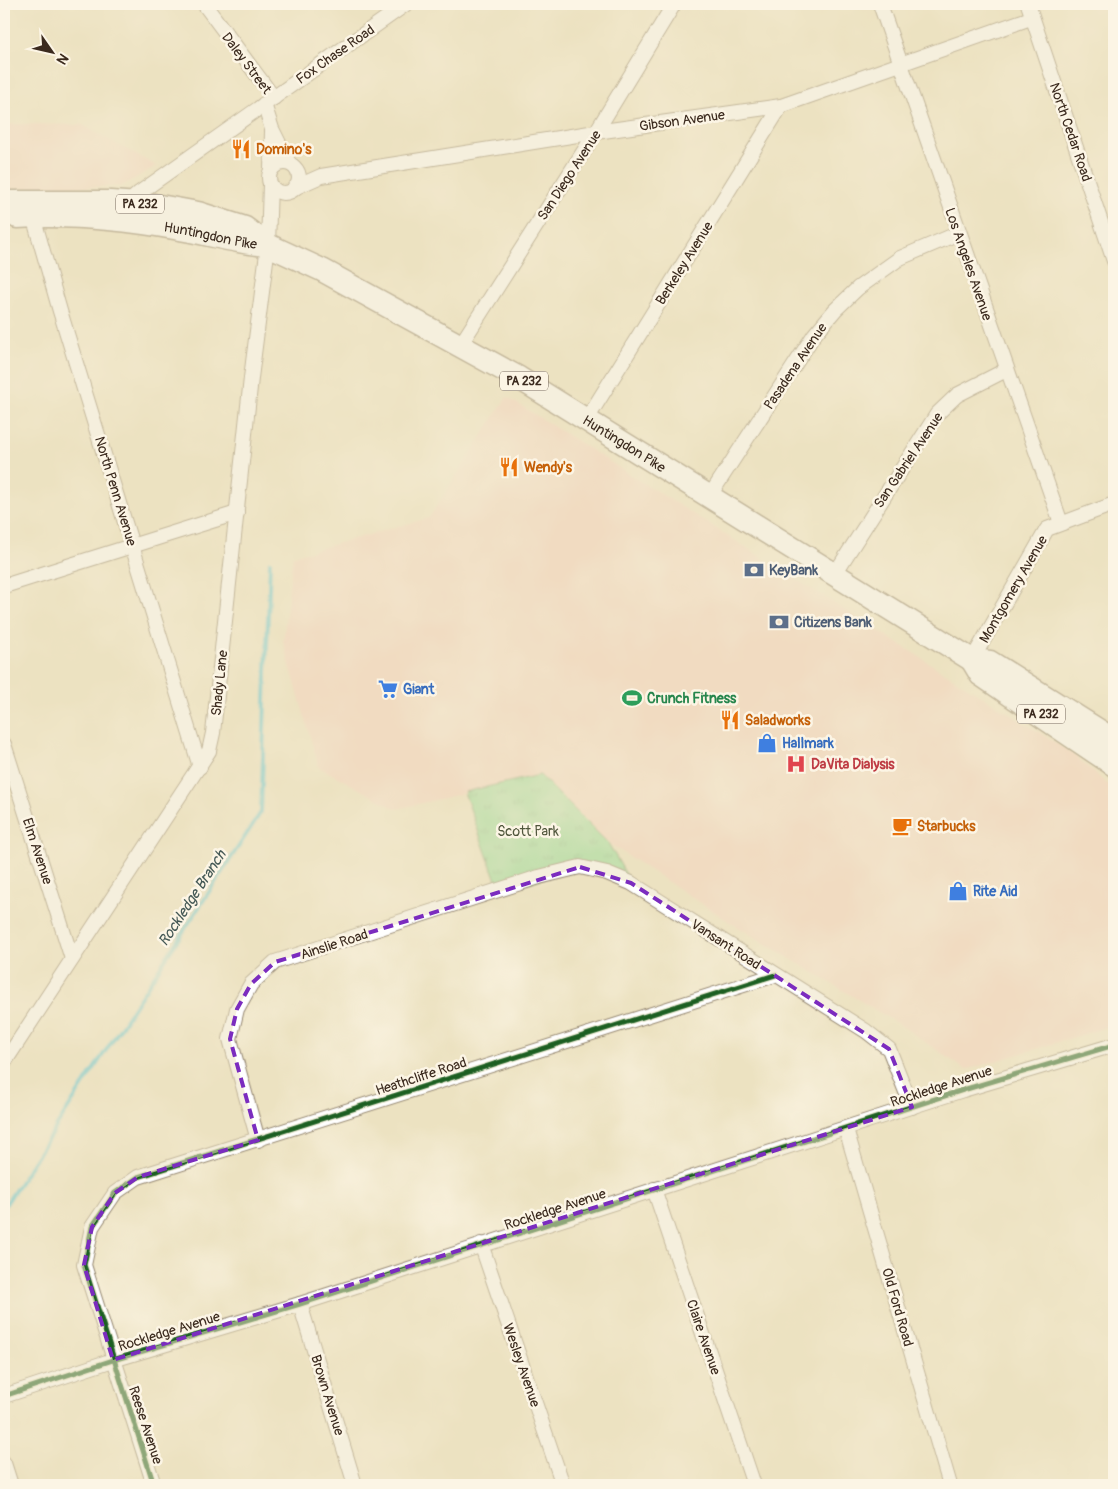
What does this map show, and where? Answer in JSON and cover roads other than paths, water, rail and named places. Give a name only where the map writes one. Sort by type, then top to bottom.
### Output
[{"type":"main road","name":"Huntingdon Pike","points":[[4,202],[37,200],[128,203],[198,212],[246,228],[268,245],[322,270],[461,344],[587,419],[972,660],[990,662],[1114,740]]},
{"type":"main road","name":"Huntingdon Pike","points":[[4,217],[33,216],[110,219],[154,224],[241,243],[268,245]]},
{"type":"main road","name":"Huntingdon Pike","points":[[972,660],[981,675],[1114,765]]},
{"type":"street","name":"Daley Street","points":[[204,4],[269,101]]},
{"type":"street","name":"Fox Chase Road","points":[[128,203],[139,193],[406,4]]},
{"type":"street","name":"San Diego Avenue","points":[[461,344],[596,132],[674,4]]},
{"type":"street","name":"Los Angeles Avenue","points":[[880,4],[1006,370],[1061,523]]},
{"type":"street","name":"North Cedar Road","points":[[1028,4],[1031,18],[1114,261]]},
{"type":"street","name":"Gibson Avenue","points":[[290,190],[321,176],[596,132],[781,106],[1031,18]]},
{"type":"street","points":[[268,245],[272,129],[269,101]]},
{"type":"street","name":"Berkeley Avenue","points":[[587,419],[781,106]]},
{"type":"street","points":[[270,215],[297,184],[298,174],[297,170],[289,163],[272,129]]},
{"type":"street","points":[[270,177],[278,164],[289,163]]},
{"type":"street","points":[[270,177],[277,191],[290,190]]},
{"type":"street","name":"North Penn Avenue","points":[[33,216],[60,311],[200,767]]},
{"type":"street","name":"Pasadena Avenue","points":[[709,497],[814,335],[835,310],[858,288],[900,258],[959,233]]},
{"type":"street","name":"Shady Lane","points":[[4,1063],[200,767],[209,750],[213,732],[268,245]]},
{"type":"street","name":"San Gabriel Avenue","points":[[834,575],[937,414],[957,395],[1006,370]]},
{"type":"street","name":"Montgomery Avenue","points":[[972,660],[1047,529],[1114,504]]},
{"type":"street","points":[[4,586],[237,514]]},
{"type":"street","name":"Elm Avenue","points":[[4,744],[72,959]]},
{"type":"street","name":"Vansant Road","points":[[580,867],[607,873],[631,883],[775,976],[866,1031],[889,1049],[912,1107]]},
{"type":"street","name":"Ainslie Road","points":[[258,1140],[230,1039],[237,1009],[250,984],[275,962],[539,877],[580,867]]},
{"type":"street","name":"Heathcliffe Road","points":[[92,1227],[115,1193],[138,1178],[775,976]]},
{"type":"street","name":"Rockledge Avenue","points":[[4,1396],[113,1360],[300,1304],[481,1244],[912,1107],[1114,1045]]},
{"type":"street","name":"Old Ford Road","points":[[846,1129],[950,1485]]},
{"type":"street","name":"Claire Avenue","points":[[654,1189],[754,1485]]},
{"type":"street","name":"Reese Avenue","points":[[92,1227],[84,1265],[154,1485]]},
{"type":"street","name":"Wesley Avenue","points":[[481,1244],[563,1485]]},
{"type":"street","name":"Brown Avenue","points":[[300,1304],[355,1485]]},
{"type":"street","points":[[4,1463],[11,1485]]},
{"type":"waterway","name":"Rockledge Branch","points":[[4,1207],[261,812],[270,562]]},
{"type":"place","name":"Domino's","points":[[241,149]]},
{"type":"place","name":"Wendy's","points":[[509,467]]},
{"type":"place","name":"KeyBank","points":[[754,570]]},
{"type":"place","name":"Citizens Bank","points":[[779,622]]},
{"type":"place","name":"Giant","points":[[388,689]]},
{"type":"place","name":"Crunch Fitness","points":[[632,698]]},
{"type":"place","name":"Saladworks","points":[[730,720]]},
{"type":"place","name":"Hallmark","points":[[767,743]]},
{"type":"place","name":"DaVita Dialysis","points":[[796,764]]},
{"type":"place","name":"Starbucks","points":[[902,826]]},
{"type":"place","name":"Rite Aid","points":[[958,891]]},
{"type":"park label","name":"Scott Park","points":[[528,831]]}]
